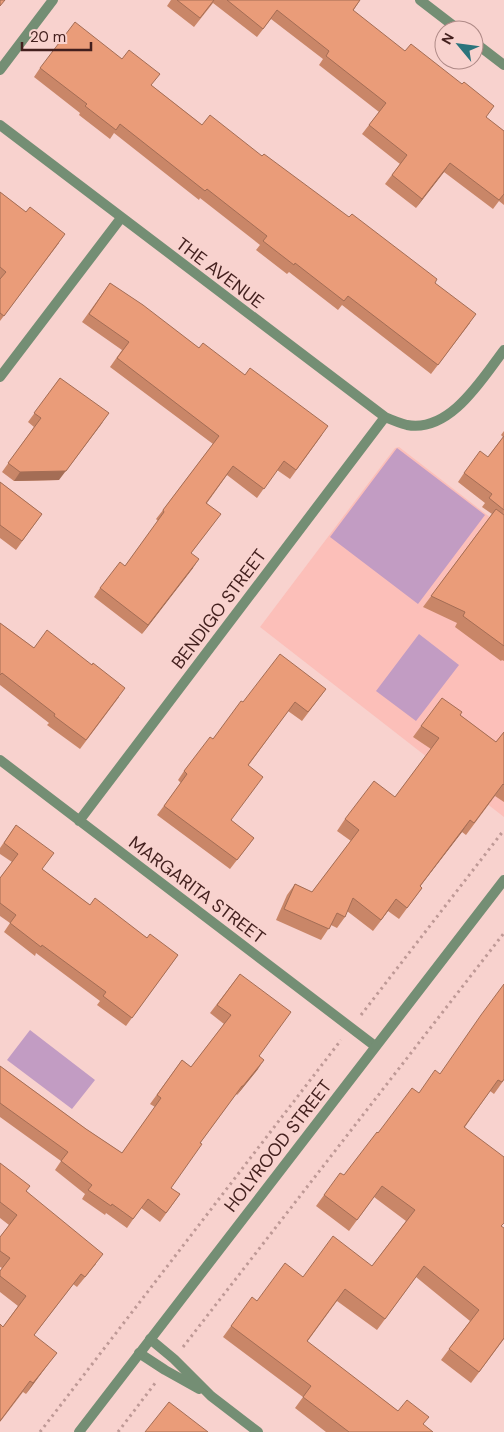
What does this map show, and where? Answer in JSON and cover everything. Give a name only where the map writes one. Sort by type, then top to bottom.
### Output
[{"type":"street","points":[[0,70],[54,0]]},
{"type":"street","points":[[420,0],[446,20]]},
{"type":"street","points":[[484,50],[504,65]]},
{"type":"street","name":"THE AVENUE","points":[[0,125],[384,417],[408,425],[430,423],[448,415],[466,400],[504,350]]},
{"type":"street","points":[[0,377],[121,218]]},
{"type":"street","name":"BENDIGO STREET","points":[[79,820],[384,417]]},
{"type":"street","name":"MARGARITA STREET","points":[[0,760],[375,1046]]},
{"type":"street","name":"HOLYROOD STREET","points":[[79,1432],[504,880]]},
{"type":"street","points":[[150,1339],[174,1359],[211,1396],[258,1432]]},
{"type":"street","points":[[140,1353],[165,1370],[211,1396]]},
{"type":"path","points":[[40,1432],[504,830]]},
{"type":"path","points":[[174,1359],[504,933]]},
{"type":"path","points":[[118,1432],[165,1370]]},
{"type":"shaded area","points":[[399,447],[504,528],[504,817],[260,627],[395,448]]},
{"type":"shaded area","points":[[397,448],[485,515],[418,604],[330,537]]},
{"type":"shaded area","points":[[419,634],[459,665],[416,721],[376,691]]},
{"type":"shaded area","points":[[30,1030],[95,1080],[72,1109],[7,1060]]},
{"type":"building","points":[[177,0],[214,0],[200,18]]},
{"type":"building","points":[[227,0],[360,0],[353,10],[405,51],[411,44],[434,62],[434,70],[444,70],[462,84],[464,82],[494,106],[486,117],[504,131],[504,194],[499,200],[450,163],[422,199],[392,175],[407,155],[369,125],[386,103],[326,56],[329,51],[277,10],[263,29]]},
{"type":"building","points":[[75,22],[122,59],[129,50],[160,74],[151,85],[202,125],[210,115],[262,156],[264,154],[349,217],[352,214],[437,279],[435,283],[476,314],[438,365],[348,296],[344,301],[295,263],[294,265],[263,241],[267,236],[207,189],[205,191],[120,124],[116,130],[85,106],[87,104],[40,68]]},
{"type":"building","points":[[0,192],[26,212],[30,207],[65,234],[4,316],[0,313],[0,279],[6,272],[0,267]]},
{"type":"building","points":[[110,283],[143,305],[199,348],[203,343],[245,375],[250,368],[328,426],[296,470],[284,461],[264,489],[233,466],[206,503],[221,514],[191,553],[199,559],[148,625],[100,588],[120,562],[125,566],[164,512],[163,510],[219,436],[117,358],[129,342],[89,314]]},
{"type":"building","points":[[60,378],[109,413],[66,471],[20,472],[8,463],[41,418],[34,413]]},
{"type":"building","points":[[504,436],[504,510],[489,498],[492,494],[464,473],[480,451],[488,457]]},
{"type":"building","points":[[0,482],[42,514],[22,541],[0,525]]},
{"type":"building","points":[[496,509],[504,515],[504,646],[463,616],[465,612],[431,596]]},
{"type":"building","points":[[0,623],[34,648],[47,630],[125,688],[86,740],[2,673],[0,675]]},
{"type":"building","points":[[280,654],[326,689],[308,712],[295,702],[248,765],[263,777],[231,820],[254,838],[237,860],[164,806],[187,774],[184,771],[210,737],[213,739],[241,701],[243,702]]},
{"type":"building","points":[[442,698],[462,712],[460,715],[496,742],[504,732],[504,785],[474,823],[470,820],[420,886],[422,888],[407,908],[396,899],[381,920],[353,898],[345,917],[337,913],[329,929],[284,909],[295,884],[312,892],[359,830],[345,819],[374,781],[395,797],[439,738],[421,726]]},
{"type":"building","points":[[16,825],[54,853],[42,869],[90,905],[95,898],[147,938],[150,934],[178,955],[132,1018],[103,996],[106,992],[10,923],[16,915],[0,903],[0,878],[18,854],[4,843]]},
{"type":"building","points":[[240,974],[291,1012],[259,1056],[264,1060],[242,1086],[200,1143],[202,1144],[171,1188],[180,1194],[166,1213],[148,1199],[133,1219],[112,1204],[111,1206],[88,1190],[92,1185],[61,1161],[68,1152],[0,1103],[0,1066],[122,1153],[161,1098],[157,1095],[182,1060],[191,1067],[231,1015],[217,1005]]},
{"type":"building","points":[[504,984],[504,1079],[502,1082],[498,1080],[464,1127],[504,1157],[504,1223],[501,1226],[504,1228],[504,1338],[479,1372],[449,1349],[479,1310],[424,1266],[385,1319],[345,1289],[307,1341],[398,1411],[407,1400],[429,1417],[423,1424],[433,1432],[349,1432],[303,1397],[311,1386],[231,1326],[252,1297],[257,1301],[285,1263],[303,1277],[333,1236],[372,1266],[415,1210],[382,1186],[357,1220],[324,1195],[340,1173],[344,1175],[412,1088],[419,1093],[435,1070],[440,1074]]},
{"type":"building","points":[[0,1163],[30,1186],[26,1191],[103,1254],[85,1277],[81,1274],[34,1335],[57,1353],[33,1383],[30,1381],[0,1421],[0,1324],[3,1327],[26,1296],[0,1276],[0,1271],[10,1258],[0,1251],[0,1237],[17,1215],[0,1202]]},
{"type":"building","points":[[169,1402],[208,1432],[145,1432]]}]
